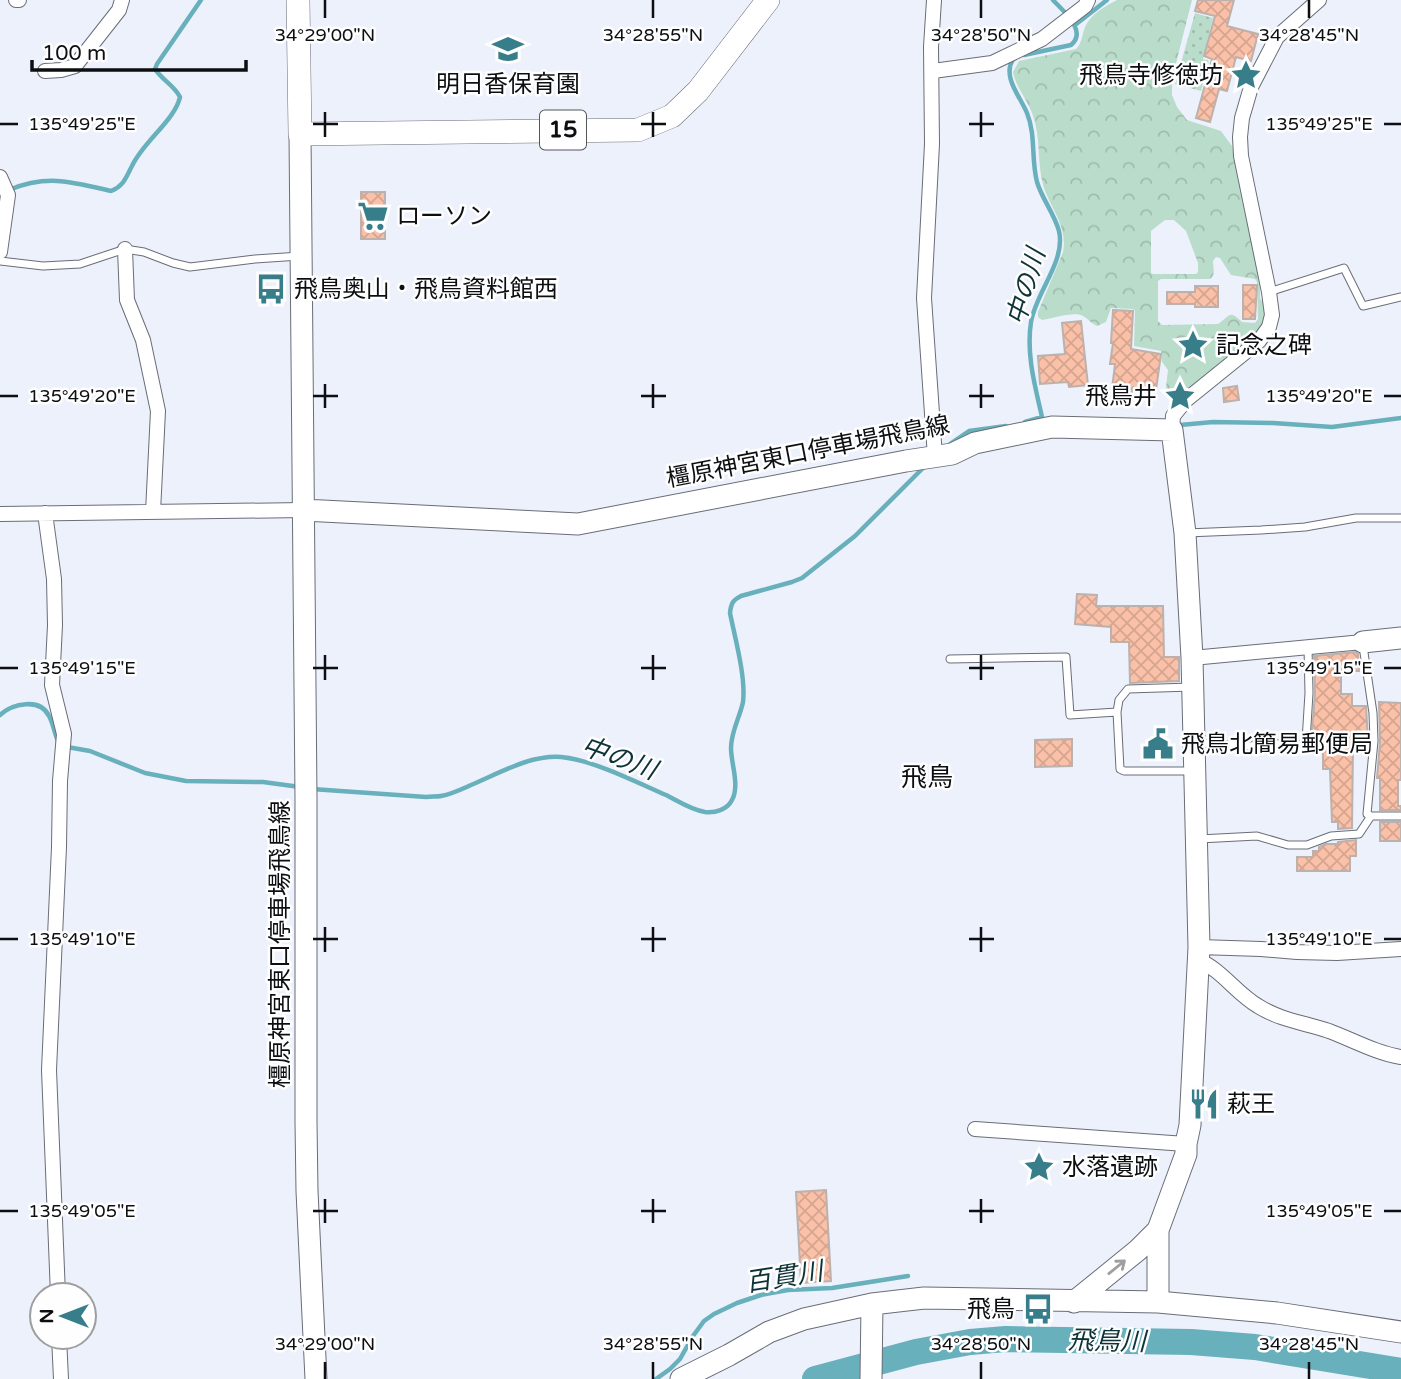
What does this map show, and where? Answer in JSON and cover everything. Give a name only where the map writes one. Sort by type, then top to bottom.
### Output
[{"type":"main road","points":[[298,0],[300,134]]},
{"type":"main road","name":"15","points":[[300,134],[638,130],[672,116],[698,91],[768,0]]},
{"type":"main road","name":"橿原神宮東口停車場飛鳥線","points":[[300,134],[307,1191],[316,1379]]},
{"type":"main road","name":"橿原神宮東口停車場飛鳥線","points":[[303,510],[578,524],[893,463],[953,454],[975,443],[1052,427],[1172,430]]},
{"type":"main road","points":[[1158,1302],[1157,1230],[1186,1154],[1190,1125],[1198,953],[1192,657],[1185,533],[1172,430]]},
{"type":"main road","points":[[1363,642],[1401,638]]},
{"type":"main road","points":[[1074,1302],[1138,1250],[1157,1230]]},
{"type":"main road","points":[[681,1379],[769,1332],[804,1319],[872,1304],[924,1298],[1158,1302],[1277,1313],[1401,1332]]},
{"type":"main road","points":[[871,1379],[872,1304]]},
{"type":"street","points":[[45,71],[75,66],[119,10],[122,0]]},
{"type":"street","points":[[934,0],[932,144],[924,298],[934,457]]},
{"type":"street","points":[[933,71],[992,63],[1042,39],[1085,6],[1088,0]]},
{"type":"street","points":[[1172,430],[1173,416],[1186,400],[1259,341],[1269,327],[1272,315],[1269,292],[1241,156],[1242,118],[1251,87],[1277,37],[1319,0]]},
{"type":"street","points":[[0,253],[4,186]]},
{"type":"street","points":[[125,248],[127,300],[143,340],[158,411],[153,512]]},
{"type":"street","points":[[0,514],[303,510]]},
{"type":"street","points":[[45,513],[54,579],[52,685],[64,734],[49,1070],[57,1281]]},
{"type":"street","points":[[1192,657],[1363,642]]},
{"type":"street","points":[[1198,953],[1261,949],[1297,953],[1337,953],[1401,948]]},
{"type":"street","points":[[1198,953],[1242,994],[1265,1010],[1286,1020],[1324,1029],[1401,1057]]},
{"type":"street","points":[[975,1129],[1186,1144]]},
{"type":"street","points":[[60,1351],[61,1379]]},
{"type":"lane","points":[[0,261],[43,266],[79,264],[125,248],[190,267],[301,256]]},
{"type":"lane","points":[[1269,292],[1344,268],[1363,306],[1401,297]]},
{"type":"lane","points":[[1185,533],[1305,527],[1356,518],[1401,518]]},
{"type":"lane","points":[[1363,642],[1374,741],[1367,814],[1401,816]]},
{"type":"lane","points":[[1194,743],[1252,746],[1257,743],[1301,745],[1306,741],[1309,693],[1307,647]]},
{"type":"lane","points":[[950,659],[1066,657],[1070,715],[1117,712]]},
{"type":"lane","points":[[1192,687],[1128,689],[1119,700],[1117,712],[1120,769],[1194,771]]},
{"type":"lane","points":[[1195,840],[1257,836],[1288,845],[1307,845],[1331,835],[1359,834],[1371,816]]},
{"type":"green space","points":[[1117,0],[1192,0],[1172,79],[1172,95],[1187,120],[1221,131],[1232,146],[1260,264],[1260,298],[1265,306],[1264,326],[1258,335],[1182,394],[1168,393],[1168,370],[1162,362],[1161,351],[1134,346],[1133,309],[1111,308],[1106,322],[1097,326],[1079,315],[1042,320],[1038,317],[1064,243],[1058,217],[1043,185],[1033,116],[1013,72],[1019,61],[1076,49],[1090,19]],"holes":[[[1165,220],[1174,220],[1186,231],[1198,263],[1196,274],[1151,273],[1151,231]],[[1216,257],[1220,258],[1231,275],[1255,279],[1257,282],[1258,319],[1255,323],[1242,322],[1232,315],[1218,324],[1162,325],[1158,321],[1158,281],[1210,279]]]},
{"type":"green space","points":[[1195,13],[1213,18],[1203,59],[1209,61],[1201,91],[1175,84]]},
{"type":"building","points":[[1198,0],[1234,0],[1227,26],[1258,34],[1251,61],[1236,57],[1227,91],[1219,89],[1210,122],[1196,118],[1212,59],[1204,56],[1215,16],[1195,11]]},
{"type":"building","name":"ローソン","points":[[361,192],[385,192],[385,239],[361,239]]},
{"type":"building","points":[[1243,285],[1257,285],[1255,319],[1243,319]]},
{"type":"building","points":[[1195,286],[1218,286],[1218,307],[1167,304],[1167,292],[1195,292]]},
{"type":"building","points":[[1113,310],[1133,311],[1131,349],[1161,354],[1156,390],[1133,387],[1132,392],[1112,389],[1115,364],[1110,364]]},
{"type":"building","points":[[1081,321],[1088,385],[1069,387],[1068,382],[1040,384],[1038,356],[1065,354],[1062,323]]},
{"type":"building","points":[[1237,386],[1239,400],[1224,402],[1223,388]]},
{"type":"building","points":[[1077,594],[1097,595],[1096,606],[1163,606],[1164,657],[1179,657],[1179,681],[1130,683],[1129,642],[1111,642],[1111,627],[1075,624]]},
{"type":"building","points":[[1356,652],[1359,671],[1341,671],[1341,694],[1352,694],[1352,706],[1366,706],[1368,741],[1367,745],[1353,745],[1352,828],[1338,829],[1338,822],[1332,822],[1330,769],[1323,769],[1323,745],[1311,745],[1315,693],[1314,656]]},
{"type":"building","points":[[1379,702],[1401,703],[1401,780],[1398,780],[1398,806],[1401,806],[1401,810],[1380,810],[1380,778],[1377,778]]},
{"type":"building","points":[[1072,739],[1072,766],[1035,767],[1035,740]]},
{"type":"building","points":[[1380,822],[1401,822],[1401,841],[1380,841]]},
{"type":"building","points":[[1356,840],[1356,856],[1350,856],[1350,871],[1297,871],[1297,857],[1313,857],[1313,851],[1319,851],[1319,847],[1326,844]]},
{"type":"building","points":[[826,1190],[831,1281],[801,1283],[796,1192]]},
{"type":"waterway","points":[[9,190],[48,181],[111,191],[122,184],[143,148],[166,123],[177,106],[180,97],[155,69],[201,0]]},
{"type":"waterway","name":"中の川","points":[[1024,55],[1071,45],[1076,39],[1072,21],[1053,0]]},
{"type":"waterway","points":[[1075,25],[1107,0]]},
{"type":"waterway","name":"中の川","points":[[1013,59],[1010,66],[1011,80],[1030,121],[1037,182],[1057,224],[1060,242],[1055,265],[1038,299],[1031,322],[1032,370],[1042,417],[1025,422]]},
{"type":"waterway","points":[[1180,425],[1213,422],[1332,427],[1401,418]]},
{"type":"waterway","name":"中の川","points":[[950,444],[969,431],[1006,426]]},
{"type":"waterway","name":"中の川","points":[[312,789],[439,796],[526,762],[561,757],[587,762],[614,772],[695,809],[709,812],[724,808],[734,794],[731,742],[744,692],[730,613],[733,602],[741,596],[802,578],[855,536],[924,467]]},
{"type":"waterway","name":"中の川","points":[[0,715],[18,705],[39,706],[49,716],[59,743]]},
{"type":"waterway","name":"中の川","points":[[67,747],[90,751],[145,773],[186,781],[263,782],[300,787]]},
{"type":"waterway","name":"百貫川","points":[[656,1379],[680,1359],[704,1321],[737,1303],[788,1290],[832,1288],[908,1276]]},
{"type":"waterway","name":"飛鳥川","points":[[815,1379],[916,1352],[970,1342],[1006,1339],[1191,1342],[1255,1347],[1401,1371]]},
{"type":"place","name":"明日香保育園","points":[[508,49]]},
{"type":"place","name":"飛鳥寺修徳坊","points":[[1246,75]]},
{"type":"place","name":"ローソン","points":[[373,216]]},
{"type":"place","name":"飛鳥奥山・飛鳥資料館西","points":[[271,289]]},
{"type":"place","name":"記念之碑","points":[[1193,345]]},
{"type":"place","name":"飛鳥井","points":[[1180,396]]},
{"type":"place","name":"飛鳥北簡易郵便局","points":[[1158,744]]},
{"type":"place","name":"萩王","points":[[1204,1104]]},
{"type":"place","name":"水落遺跡","points":[[1039,1167]]},
{"type":"place","name":"飛鳥","points":[[1038,1309]]},
{"type":"district","name":"飛鳥","points":[[927,777]]}]
